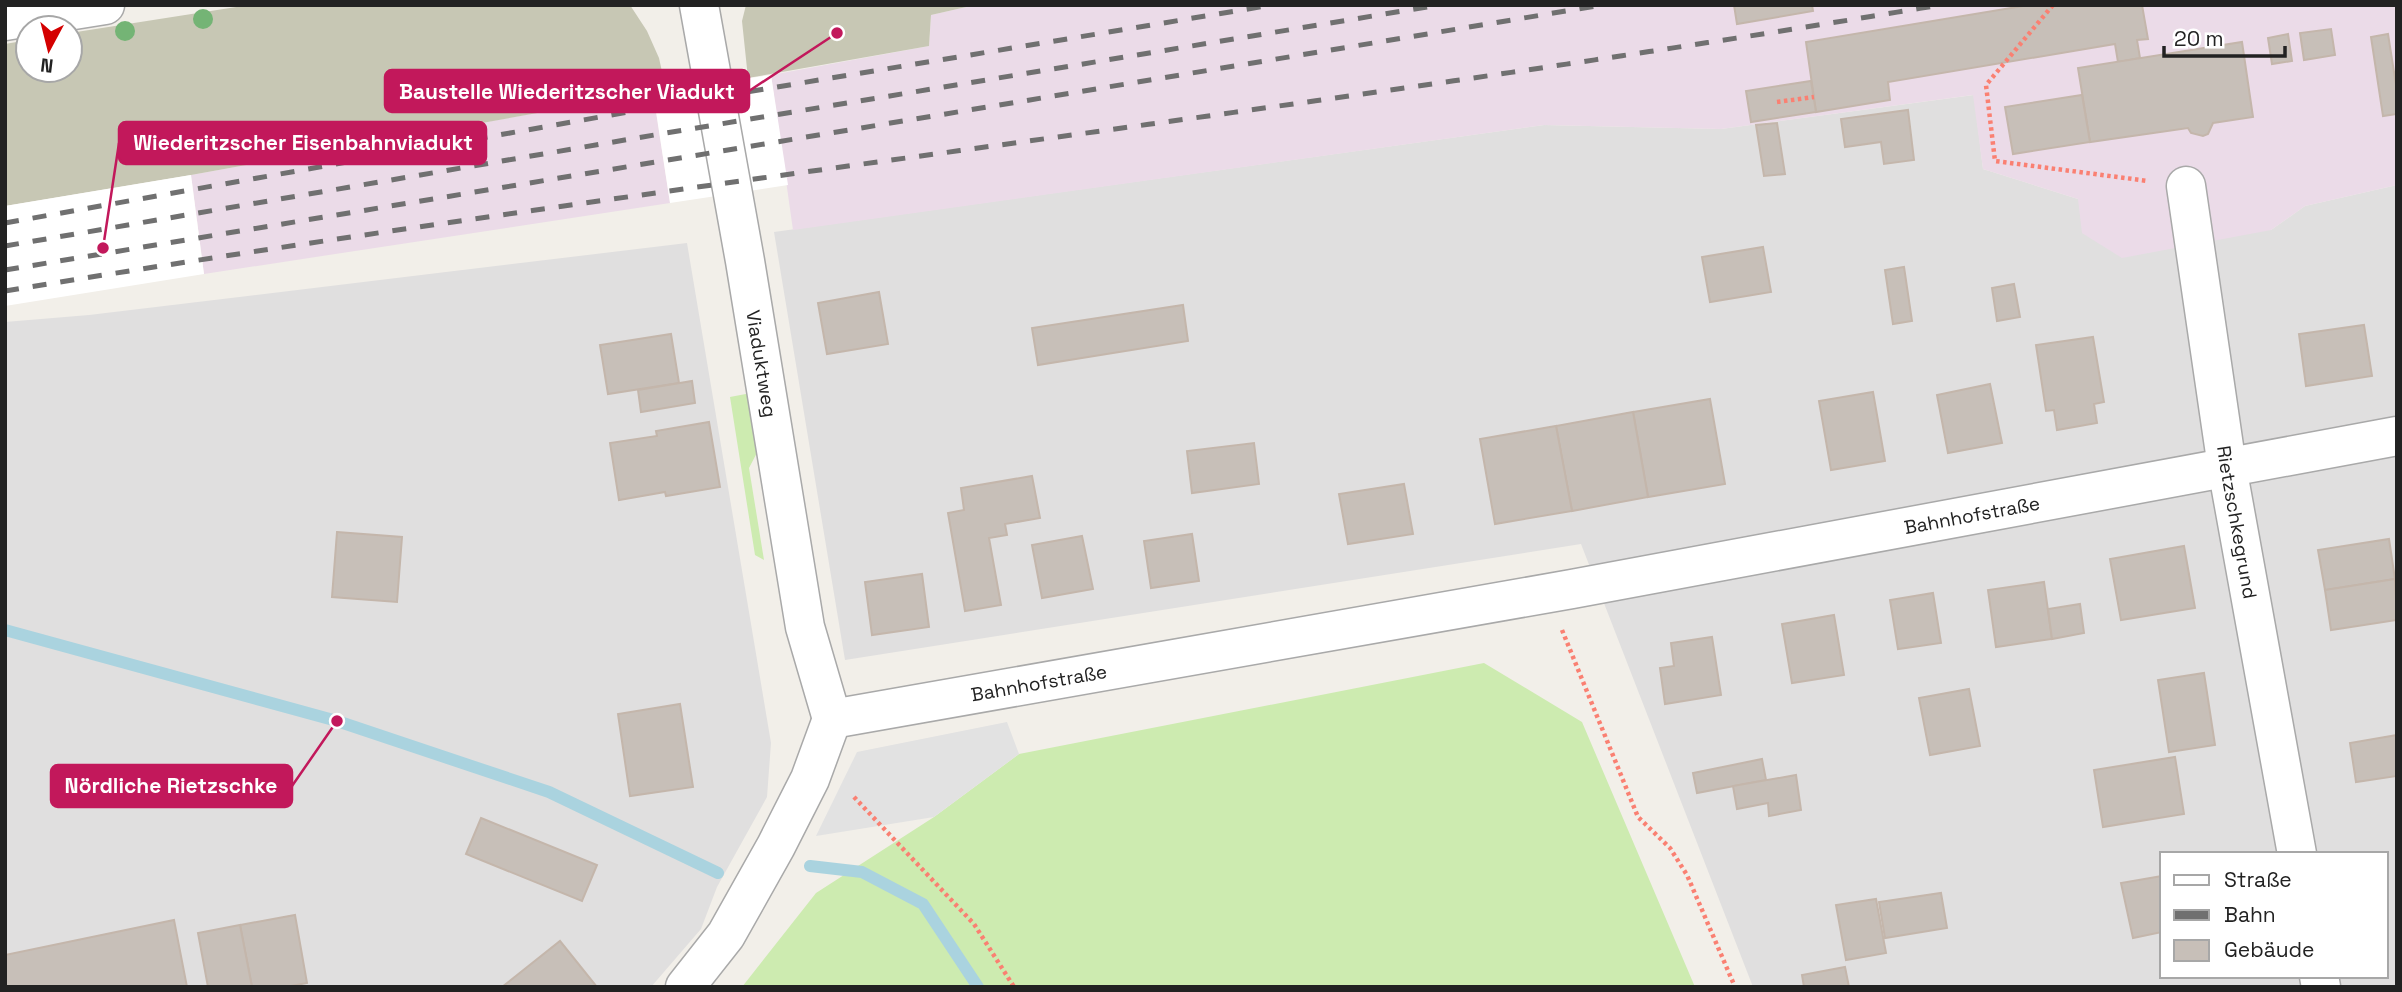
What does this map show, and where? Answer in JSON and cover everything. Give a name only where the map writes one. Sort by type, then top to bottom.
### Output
[{"type":"street","points":[[5,21],[105,5]]},
{"type":"street","name":"Viaduktweg","points":[[699,5],[745,261],[805,627],[832,719]]},
{"type":"street","name":"Rietzschkegrund","points":[[2186,186],[2227,467],[2297,852]]},
{"type":"street","name":"Bahnhofstraße","points":[[832,719],[1547,594],[2397,436]]},
{"type":"street","points":[[685,987],[726,935],[776,846],[810,779],[832,719]]},
{"type":"path","points":[[2053,5],[1986,85],[1995,161],[2186,186]]},
{"type":"path","points":[[1777,102],[1814,97]]},
{"type":"path","points":[[1547,594],[1638,817],[1670,848],[1687,875],[1735,987]]},
{"type":"path","points":[[854,797],[974,924],[1014,987]]},
{"type":"shaded area","points":[[249,5],[630,5],[647,31],[659,58],[666,90],[5,206],[5,44],[14,42],[14,84],[84,84],[84,31]]},
{"type":"shaded area","points":[[746,5],[975,5],[931,15],[929,46],[748,78],[742,21]]},
{"type":"shaded area","points":[[975,5],[2397,5],[2397,185],[2305,206],[2271,230],[2122,258],[2082,233],[2078,199],[1983,169],[1973,95],[1721,129],[1544,125],[793,230],[771,75],[929,46],[931,15]]},
{"type":"shaded area","points":[[653,92],[670,203],[204,274],[191,175]]},
{"type":"shaded area","points":[[1974,95],[1983,169],[2078,199],[2271,230],[2305,206],[2397,185],[2397,987],[1753,987],[1581,544],[845,660],[774,232],[1544,125],[1721,129]]},
{"type":"shaded area","points":[[687,243],[771,743],[767,797],[717,887],[701,929],[651,987],[5,987],[5,322],[89,315]]},
{"type":"shaded area","points":[[1007,722],[1019,754],[934,817],[816,836],[857,752]]},
{"type":"green space","points":[[751,393],[760,447],[749,468],[764,560],[755,555],[730,397]]},
{"type":"green space","points":[[1484,663],[1582,722],[1695,987],[742,987],[816,893],[934,817],[1019,754]]},
{"type":"pier","points":[[771,75],[788,185],[670,203],[653,92]]},
{"type":"pier","points":[[191,175],[204,274],[5,306],[5,206]]},
{"type":"building","points":[[1734,5],[1812,5],[1813,11],[1737,24]]},
{"type":"building","points":[[2029,5],[2142,5],[2148,39],[2137,40],[2140,58],[2118,62],[2115,44],[1888,82],[1890,100],[1816,112],[1806,42]]},
{"type":"building","points":[[2331,29],[2335,55],[2304,60],[2300,33]]},
{"type":"building","points":[[2288,34],[2292,61],[2272,64],[2268,38]]},
{"type":"building","points":[[2388,34],[2397,91],[2397,114],[2383,116],[2371,37]]},
{"type":"building","points":[[2242,42],[2253,117],[2213,123],[2208,134],[2203,136],[2191,133],[2188,128],[2090,142],[2078,68]]},
{"type":"building","points":[[1811,81],[1816,112],[1751,122],[1746,91]]},
{"type":"building","points":[[2082,95],[2090,142],[2013,154],[2005,107]]},
{"type":"building","points":[[1908,110],[1914,160],[1884,164],[1881,142],[1845,147],[1841,119]]},
{"type":"building","points":[[1777,123],[1785,174],[1764,176],[1756,125]]},
{"type":"building","points":[[1763,247],[1771,292],[1710,302],[1702,257]]},
{"type":"building","points":[[1904,267],[1912,321],[1893,324],[1885,270]]},
{"type":"building","points":[[2014,284],[2020,317],[1997,321],[1992,288]]},
{"type":"building","points":[[879,292],[888,344],[827,354],[818,303]]},
{"type":"building","points":[[1183,305],[1188,341],[1038,365],[1032,328]]},
{"type":"building","points":[[2364,325],[2372,376],[2306,386],[2299,334]]},
{"type":"building","points":[[671,334],[679,383],[608,394],[600,345]]},
{"type":"building","points":[[2093,337],[2104,402],[2094,404],[2097,423],[2057,430],[2054,410],[2046,411],[2036,345]]},
{"type":"building","points":[[692,381],[695,403],[641,412],[638,390]]},
{"type":"building","points":[[1990,384],[2002,443],[1948,453],[1937,395]]},
{"type":"building","points":[[1873,392],[1885,461],[1831,470],[1819,401]]},
{"type":"building","points":[[1710,399],[1725,484],[1648,497],[1633,412]]},
{"type":"building","points":[[1633,412],[1648,497],[1572,511],[1556,426]]},
{"type":"building","points":[[709,422],[720,487],[619,500],[610,443],[657,436],[656,431]]},
{"type":"building","points":[[1556,426],[1572,511],[1495,524],[1480,439]]},
{"type":"building","points":[[1254,443],[1259,484],[1192,493],[1187,451]]},
{"type":"building","points":[[1032,476],[1040,518],[1005,524],[1007,535],[989,538],[1001,605],[965,611],[948,513],[964,510],[961,488]]},
{"type":"building","points":[[1404,484],[1413,534],[1348,544],[1339,494]]},
{"type":"building","points":[[337,532],[402,537],[397,602],[332,597]]},
{"type":"building","points":[[1192,534],[1199,581],[1151,588],[1144,541]]},
{"type":"building","points":[[1082,536],[1093,589],[1042,598],[1032,545]]},
{"type":"building","points":[[2389,539],[2395,579],[2325,590],[2318,550]]},
{"type":"building","points":[[2184,546],[2195,608],[2121,620],[2110,559]]},
{"type":"building","points":[[922,574],[929,627],[872,635],[865,582]]},
{"type":"building","points":[[2395,579],[2397,620],[2331,630],[2325,590]]},
{"type":"building","points":[[2044,582],[2052,639],[1996,647],[1988,590]]},
{"type":"building","points":[[1933,593],[1941,643],[1898,649],[1890,600]]},
{"type":"building","points":[[2080,604],[2084,633],[2052,639],[2048,609]]},
{"type":"building","points":[[1834,615],[1844,675],[1792,683],[1782,624]]},
{"type":"building","points":[[1712,637],[1721,695],[1665,704],[1660,668],[1674,666],[1671,643]]},
{"type":"building","points":[[2204,673],[2215,745],[2169,752],[2158,680]]},
{"type":"building","points":[[1969,689],[1980,746],[1930,755],[1919,698]]},
{"type":"building","points":[[680,704],[693,787],[630,796],[618,714]]},
{"type":"building","points":[[2397,735],[2397,776],[2356,782],[2350,743]]},
{"type":"building","points":[[2175,757],[2184,814],[2103,827],[2094,770]]},
{"type":"building","points":[[1762,759],[1766,780],[1697,793],[1693,773]]},
{"type":"building","points":[[1796,775],[1801,810],[1769,816],[1768,803],[1737,809],[1733,786]]},
{"type":"building","points":[[481,818],[597,865],[582,901],[466,854]]},
{"type":"building","points":[[2160,876],[2160,932],[2133,938],[2121,883]]},
{"type":"building","points":[[1941,893],[1947,928],[1885,938],[1879,902]]},
{"type":"building","points":[[1876,899],[1886,953],[1846,960],[1836,905]]},
{"type":"building","points":[[295,915],[307,983],[286,987],[252,987],[240,925]]},
{"type":"building","points":[[174,920],[187,987],[5,987],[5,955]]},
{"type":"building","points":[[240,925],[252,987],[208,987],[198,933]]},
{"type":"building","points":[[560,941],[597,987],[502,987]]},
{"type":"building","points":[[1845,967],[1849,987],[1804,987],[1802,975]]},
{"type":"waterway","points":[[5,630],[337,721],[549,792],[718,873]]},
{"type":"waterway","points":[[810,866],[862,872],[923,904],[978,987]]},
{"type":"railway","points":[[5,223],[656,107],[1272,5]]},
{"type":"railway","points":[[5,246],[1439,5]]},
{"type":"railway","points":[[5,270],[1602,5]]},
{"type":"railway","points":[[5,291],[489,217],[1457,80],[1940,5]]},
{"type":"place","name":"Baustelle Wiederitzscher Viadukt","points":[[837,33]]},
{"type":"place","name":"Wiederitzscher Eisenbahnviadukt","points":[[103,248]]},
{"type":"place","name":"Nördliche Rietzschke","points":[[337,721]]}]
